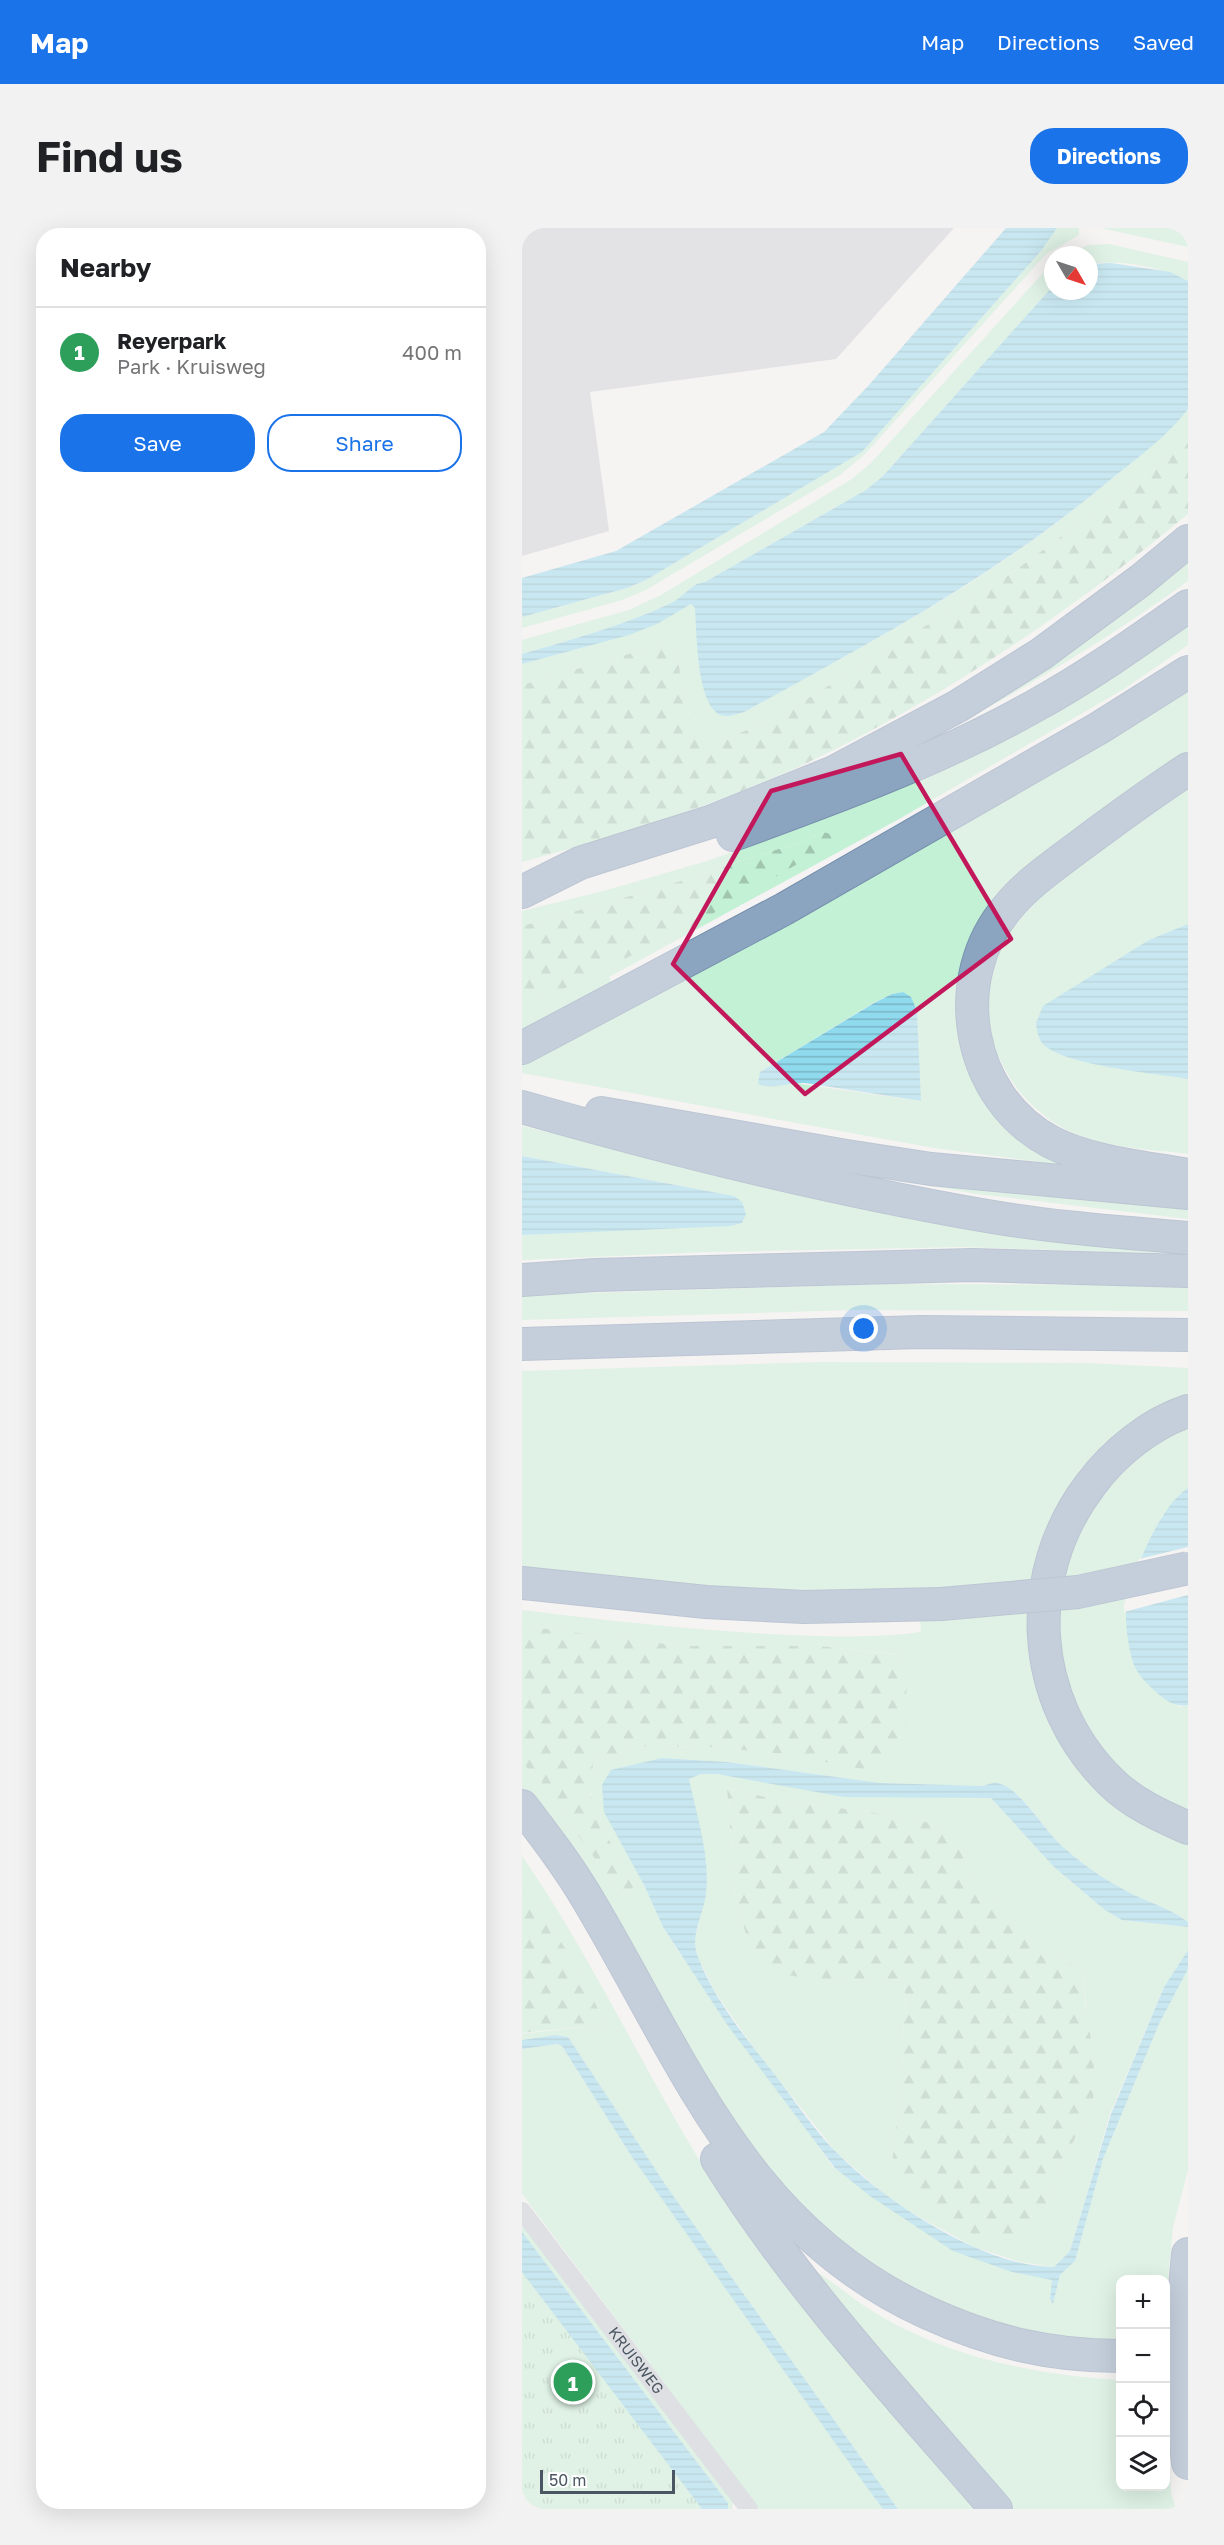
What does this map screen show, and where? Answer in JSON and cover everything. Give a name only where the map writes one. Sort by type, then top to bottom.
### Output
[{"type":"highway","points":[[522,892],[580,863],[710,822],[834,772],[958,706],[1041,654],[1141,580],[1188,541]]},
{"type":"highway","points":[[522,897],[710,843],[833,799],[931,758],[1031,708],[1112,659],[1188,606]]},
{"type":"highway","points":[[522,1048],[784,909],[1099,728],[1188,672]]},
{"type":"highway","points":[[1188,769],[1050,868],[1006,909],[982,950],[974,984],[972,1018],[976,1048],[994,1089],[1011,1112],[1031,1129],[1053,1143],[1086,1154],[1188,1175]]},
{"type":"highway","points":[[522,1102],[644,1119],[931,1169],[1188,1193]]},
{"type":"highway","points":[[522,1107],[638,1140],[845,1189],[983,1215],[1188,1238]]},
{"type":"highway","points":[[522,1280],[595,1275],[972,1265],[1188,1271]]},
{"type":"highway","points":[[522,1344],[909,1332],[1188,1335]]},
{"type":"highway","points":[[1188,1411],[1145,1433],[1103,1468],[1078,1501],[1060,1532],[1048,1572],[1043,1628],[1047,1666],[1060,1707],[1084,1751],[1111,1783],[1154,1813],[1188,1828]]},
{"type":"highway","points":[[522,1583],[706,1602],[804,1607],[941,1604],[1078,1592],[1188,1568]]},
{"type":"highway","points":[[522,1806],[558,1853],[629,1971],[715,2123],[750,2172],[792,2221],[841,2263],[896,2299],[969,2331],[1019,2347],[1083,2356],[1116,2356]]},
{"type":"highway","points":[[629,1971],[701,2133],[766,2234],[822,2305],[996,2509]]},
{"type":"highway","points":[[1188,2254],[1181,2394],[1188,2463]]},
{"type":"highway","points":[[1170,2349],[1185,2335]]},
{"type":"street","name":"KRUISWEG","points":[[522,2211],[749,2509]]},
{"type":"highlighted area","points":[[901,754],[1011,939],[805,1094],[673,964],[771,791]]},
{"type":"green space","points":[[1057,228],[1079,228],[1079,235],[1060,246],[1044,246]]},
{"type":"green space","points":[[1101,228],[1188,228],[1188,247]]},
{"type":"green space","points":[[1109,244],[1188,262],[1188,281],[1140,265],[1098,263],[1098,246],[1086,246]]},
{"type":"green space","points":[[1044,247],[1044,256],[865,454],[840,475],[644,591],[622,600],[522,628],[522,617],[627,588],[646,580],[862,452]]},
{"type":"green space","points":[[1044,272],[1044,296],[883,476],[866,490],[696,585],[671,603],[616,625],[522,654],[522,640],[629,610],[661,595],[852,479],[871,463]]},
{"type":"green space","points":[[1188,409],[1188,443],[1013,572],[781,715],[715,744],[697,735],[682,697],[678,652],[659,645],[522,685],[522,664],[630,632],[691,604],[695,608],[744,712],[930,608],[1018,551],[1137,458],[1169,430]]},
{"type":"green space","points":[[1188,443],[1188,514],[1100,584],[1006,650],[909,710],[774,778],[668,818],[522,862],[522,685],[659,645],[678,652],[682,697],[697,735],[715,744],[781,715],[1013,572]]},
{"type":"green space","points":[[1188,559],[1188,581],[1066,662],[938,735]]},
{"type":"green space","points":[[1188,622],[1188,645],[1124,689],[899,819],[609,977],[625,1010],[1188,679],[1188,756],[988,912],[968,1048],[1078,1167],[934,1148],[522,1073],[522,995],[557,992],[833,843],[823,832],[803,841],[659,888],[522,926],[522,911],[607,890],[707,861],[807,825],[919,778]],"holes":[[[903,992],[917,1011],[920,1101],[787,1082],[760,1072],[873,1003],[892,994]]]},
{"type":"green space","points":[[1188,787],[1188,924],[1149,940],[1059,1054],[1103,1065],[1188,1079],[1188,1154],[1103,1143],[1076,1134],[1049,1119],[1026,1099],[1008,1074],[995,1047],[988,1017],[988,987],[995,958],[1011,930],[1028,910],[1070,872]]},
{"type":"green space","points":[[823,832],[838,836],[833,843],[690,927],[557,992],[522,995],[522,926],[659,888],[803,841]]},
{"type":"green space","points":[[522,1126],[694,1167],[1188,1251],[1188,1254],[961,1247],[709,1252],[522,1260],[522,1235],[590,1231],[734,1196],[522,1156]]},
{"type":"green space","points":[[921,1180],[1188,1201],[1188,1219],[977,1194],[921,1184]]},
{"type":"green space","points":[[891,1284],[1188,1285],[1188,1311],[853,1310],[522,1320],[522,1295]]},
{"type":"green space","points":[[821,1362],[1086,1363],[1188,1368],[1188,1394],[1171,1400],[1135,1421],[1104,1444],[1079,1471],[1053,1513],[1040,1545],[1030,1582],[1044,1691],[1188,1839],[1188,1922],[1121,1888],[1081,1862],[1055,1839],[1023,1800],[1006,1786],[995,1783],[983,1786],[880,1783],[727,1762],[662,1758],[644,1885],[663,1927],[678,1951],[834,2168],[1012,2272],[1047,2277],[1052,2280],[1050,2299],[1053,2303],[1060,2275],[1075,2261],[1103,2159],[1159,2024],[1188,1969],[1188,2170],[1173,2227],[1168,2275],[1116,2275],[1116,2344],[1061,2340],[979,2322],[888,2280],[823,2231],[752,2151],[547,1818],[522,1789],[522,1763],[539,1779],[621,1896],[635,1886],[591,1808],[593,1760],[646,1746],[712,1747],[784,1754],[907,1679],[900,1655],[895,1654],[820,1646],[683,1646],[522,1626],[522,1610],[656,1625],[756,1633],[806,1636],[888,1635],[921,1632],[918,1595],[708,1592],[522,1566],[522,1371]]},
{"type":"green space","points":[[1188,1427],[1188,1488],[1162,1516],[1144,1553],[1127,1605],[1132,1660],[1179,1707],[1188,1705],[1188,1812],[1135,1783],[1108,1760],[1079,1717],[1063,1671],[1058,1622],[1065,1574],[1082,1528],[1109,1487],[1144,1452]]},
{"type":"green space","points":[[522,1626],[683,1646],[820,1646],[900,1655],[907,1679],[904,1730],[884,1767],[862,1769],[784,1754],[712,1747],[646,1746],[593,1760],[591,1808],[635,1886],[621,1896],[539,1779],[522,1763]]},
{"type":"green space","points":[[701,1774],[717,1774],[797,1788],[991,1798],[1054,1867],[1105,1910],[1122,1920],[1188,1927],[1188,1950],[1164,1987],[1110,2114],[1070,2251],[1054,2267],[1020,2262],[974,2247],[896,2204],[836,2152],[756,2051],[716,1993],[697,1956],[694,1941],[705,1897],[689,1779]],"holes":[[[727,1788],[774,1799],[919,1819],[953,1834],[973,1879],[1035,1944],[1083,1970],[1093,2105],[1061,2164],[1046,2209],[892,2164],[902,2077],[905,1980],[875,1978],[829,1982],[747,1938],[736,1900]]]},
{"type":"green space","points":[[727,1788],[774,1799],[919,1819],[953,1834],[973,1879],[1035,1944],[1083,1970],[1085,2007],[1094,2055],[1093,2105],[1061,2164],[1046,2209],[1026,2237],[973,2235],[907,2188],[892,2164],[902,2077],[905,1980],[875,1978],[829,1982],[771,1972],[747,1938],[736,1900]]},
{"type":"green space","points":[[522,1856],[571,1932],[705,2169],[766,2259],[833,2345],[975,2509],[898,2509],[669,2190],[568,2037],[555,2035],[522,2040],[522,2034],[606,2024],[571,1957],[522,1883]]},
{"type":"green space","points":[[522,1883],[571,1957],[606,2024],[522,2033]]},
{"type":"green space","points":[[557,2044],[562,2046],[632,2157],[883,2509],[759,2509],[522,2194],[522,2049]]},
{"type":"green space","points":[[522,2222],[733,2501],[732,2509],[728,2509],[728,2503],[522,2232]]},
{"type":"green space","points":[[522,2255],[728,2509],[522,2509]]},
{"type":"green space","points":[[809,2271],[817,2272],[902,2328],[962,2352],[992,2361],[1056,2374],[1116,2380],[1116,2491],[1170,2491],[1170,2469],[1171,2492],[1176,2509],[1010,2509]]},
{"type":"water","points":[[1006,228],[1057,228],[1041,251],[862,452],[646,580],[627,588],[522,617],[522,578],[616,551],[824,432],[869,385]]},
{"type":"water","points":[[1111,263],[1170,272],[1188,281],[1188,409],[1148,449],[1061,519],[1018,550],[930,608],[744,712],[732,715],[721,715],[713,709],[707,697],[699,667],[695,608],[691,604],[657,624],[629,635],[522,664],[522,654],[616,625],[671,603],[696,585],[866,490],[883,476],[1044,296],[1044,300],[1098,300],[1098,264]]},
{"type":"water","points":[[1188,924],[1188,1079],[1091,1063],[1055,1052],[1042,1043],[1036,1023],[1043,1006],[1149,940]]},
{"type":"water","points":[[903,992],[911,997],[917,1011],[921,1101],[805,1083],[768,1086],[758,1084],[760,1072],[874,1003],[892,994]]},
{"type":"water","points":[[522,1156],[734,1196],[742,1202],[746,1214],[742,1223],[731,1226],[522,1235]]},
{"type":"water","points":[[1188,1488],[1188,1705],[1183,1705],[1171,1703],[1163,1698],[1138,1673],[1133,1664],[1126,1617],[1130,1590],[1149,1540],[1167,1509]]},
{"type":"water","points":[[662,1758],[727,1762],[880,1783],[983,1786],[997,1783],[1005,1786],[1023,1800],[1055,1839],[1091,1869],[1121,1888],[1188,1922],[1188,1927],[1122,1920],[1105,1910],[1054,1867],[991,1798],[844,1797],[717,1774],[701,1774],[689,1779],[703,1839],[707,1870],[705,1900],[697,1928],[696,1950],[721,2003],[811,2124],[857,2172],[908,2211],[967,2244],[997,2256],[1026,2264],[1054,2267],[1070,2251],[1111,2114],[1164,1987],[1188,1950],[1188,1969],[1159,2024],[1103,2159],[1075,2261],[1060,2275],[1053,2304],[1050,2299],[1052,2280],[1012,2272],[953,2251],[870,2196],[835,2168],[728,2026],[663,1927],[644,1885],[604,1812],[602,1785],[611,1770]]},
{"type":"water","points":[[555,2035],[568,2037],[669,2190],[898,2509],[883,2509],[860,2478],[632,2157],[562,2046],[557,2044],[522,2049],[522,2040]]},
{"type":"water","points":[[522,2232],[728,2503],[728,2509],[702,2509],[522,2272]]},
{"type":"pier","points":[[1188,1547],[1188,1595],[1124,1612],[1124,1604],[1139,1559]]},
{"type":"building","points":[[522,228],[954,228],[836,359],[590,392],[609,531],[522,556]]},
{"type":"place","name":"Reyerpark","points":[[573,2382]]}]
